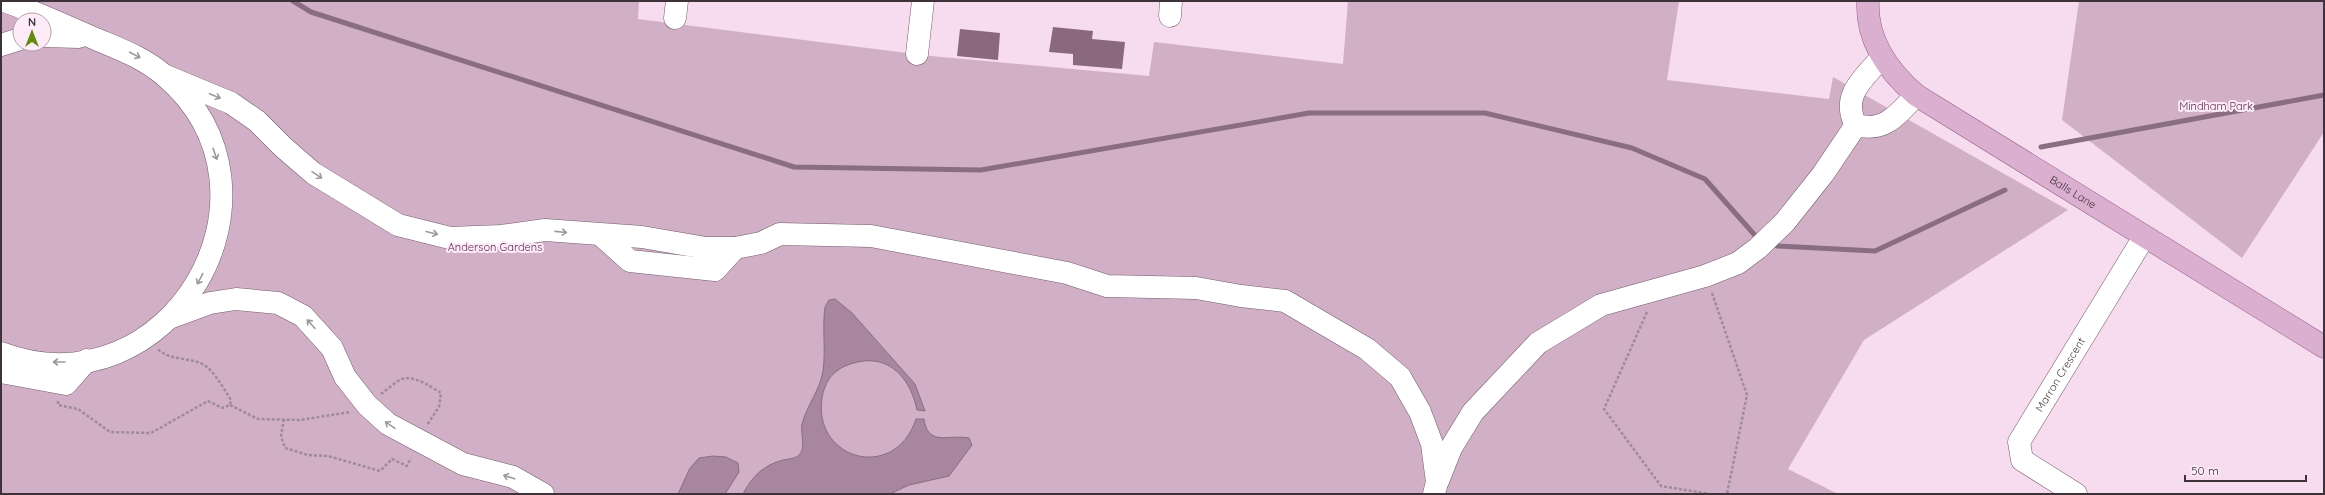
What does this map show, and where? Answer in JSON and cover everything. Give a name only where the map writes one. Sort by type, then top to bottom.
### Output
[{"type":"main road","name":"Balls Lane","points":[[1868,1],[1870,29],[1882,57],[1891,70],[1916,95],[2324,347]]},
{"type":"street","points":[[4,1],[140,58],[166,76],[231,103],[257,121],[283,148],[313,173],[398,225],[450,238],[502,236],[545,230],[602,236],[642,237],[706,248],[735,248],[760,243],[780,234],[871,236],[1068,273],[1107,286],[1196,288],[1241,296],[1285,300],[1367,349],[1400,377],[1420,412],[1432,444],[1436,488]]},
{"type":"street","points":[[917,54],[923,1]]},
{"type":"street","points":[[52,36],[74,36],[99,41]]},
{"type":"street","points":[[1,45],[12,42]]},
{"type":"street","points":[[1882,57],[1856,87],[1850,100],[1850,114],[1856,125],[1868,128],[1894,118],[1916,95]]},
{"type":"street","points":[[1,353],[36,362],[62,363],[88,360],[129,346],[148,335],[171,317],[193,291],[209,261],[219,229],[222,195],[218,162],[206,130],[189,101],[166,76]]},
{"type":"street","points":[[1436,488],[1451,448],[1473,412],[1538,344],[1601,305],[1705,276],[1738,263],[1763,243],[1804,198],[1856,125]]},
{"type":"street","name":"Marron Crescent","points":[[2076,494],[2022,460],[2020,442],[2144,237]]},
{"type":"street","points":[[171,317],[210,303],[236,299],[278,303],[303,316],[332,348],[345,377],[367,405],[388,424],[421,443],[463,464],[513,478],[544,494]]},
{"type":"street","points":[[1,372],[66,384],[88,360]]},
{"type":"path","points":[[1705,276],[1747,394],[1727,494]]},
{"type":"path","points":[[1656,289],[1604,409],[1661,486],[1710,494]]},
{"type":"path","points":[[148,335],[159,350],[167,355],[191,360],[206,367],[231,400],[230,405]]},
{"type":"path","points":[[60,384],[58,405],[78,409],[110,432],[151,433],[208,401],[222,408],[230,405],[258,419],[300,420],[340,414],[359,409],[367,405],[403,379],[414,380],[426,384],[441,393],[439,407],[427,423],[421,443],[407,466],[392,459],[380,471],[328,456],[308,455],[285,448],[281,436],[284,420]]},
{"type":"green space","name":"Anderson Gardens","points":[[1,1],[639,1],[638,19],[931,56],[1149,76],[1154,42],[1343,64],[1348,1],[1679,1],[1667,80],[1829,99],[1833,77],[2068,210],[1864,340],[1788,469],[1838,494],[1,494]]},
{"type":"green space","name":"Mindham Park","points":[[2079,1],[2324,1],[2324,132],[2242,258],[2062,120]]},
{"type":"shaded area","points":[[835,299],[852,313],[915,384],[925,411],[917,410],[908,385],[901,375],[892,368],[882,363],[871,361],[859,362],[845,366],[831,376],[823,393],[822,415],[828,434],[840,447],[856,455],[873,457],[890,452],[905,439],[916,419],[924,419],[926,428],[934,436],[940,438],[969,438],[972,445],[949,476],[909,485],[890,494],[743,494],[750,482],[764,468],[776,462],[795,458],[801,453],[803,446],[802,424],[819,385],[823,371],[825,307],[829,300]]},
{"type":"shaded area","points":[[713,456],[726,457],[738,463],[739,472],[725,494],[678,494],[690,468],[699,458]]},
{"type":"building","points":[[1053,27],[1093,31],[1092,39],[1125,42],[1122,69],[1073,65],[1073,54],[1049,52]]},
{"type":"building","points":[[960,29],[1000,33],[998,60],[957,56]]},
{"type":"waterway","points":[[293,1],[311,12],[794,167],[981,170],[1309,113],[1485,113],[1632,148],[1705,179],[1760,241]]},
{"type":"waterway","points":[[2041,147],[2324,95]]},
{"type":"waterway","points":[[1777,246],[1875,251],[2005,190]]}]
